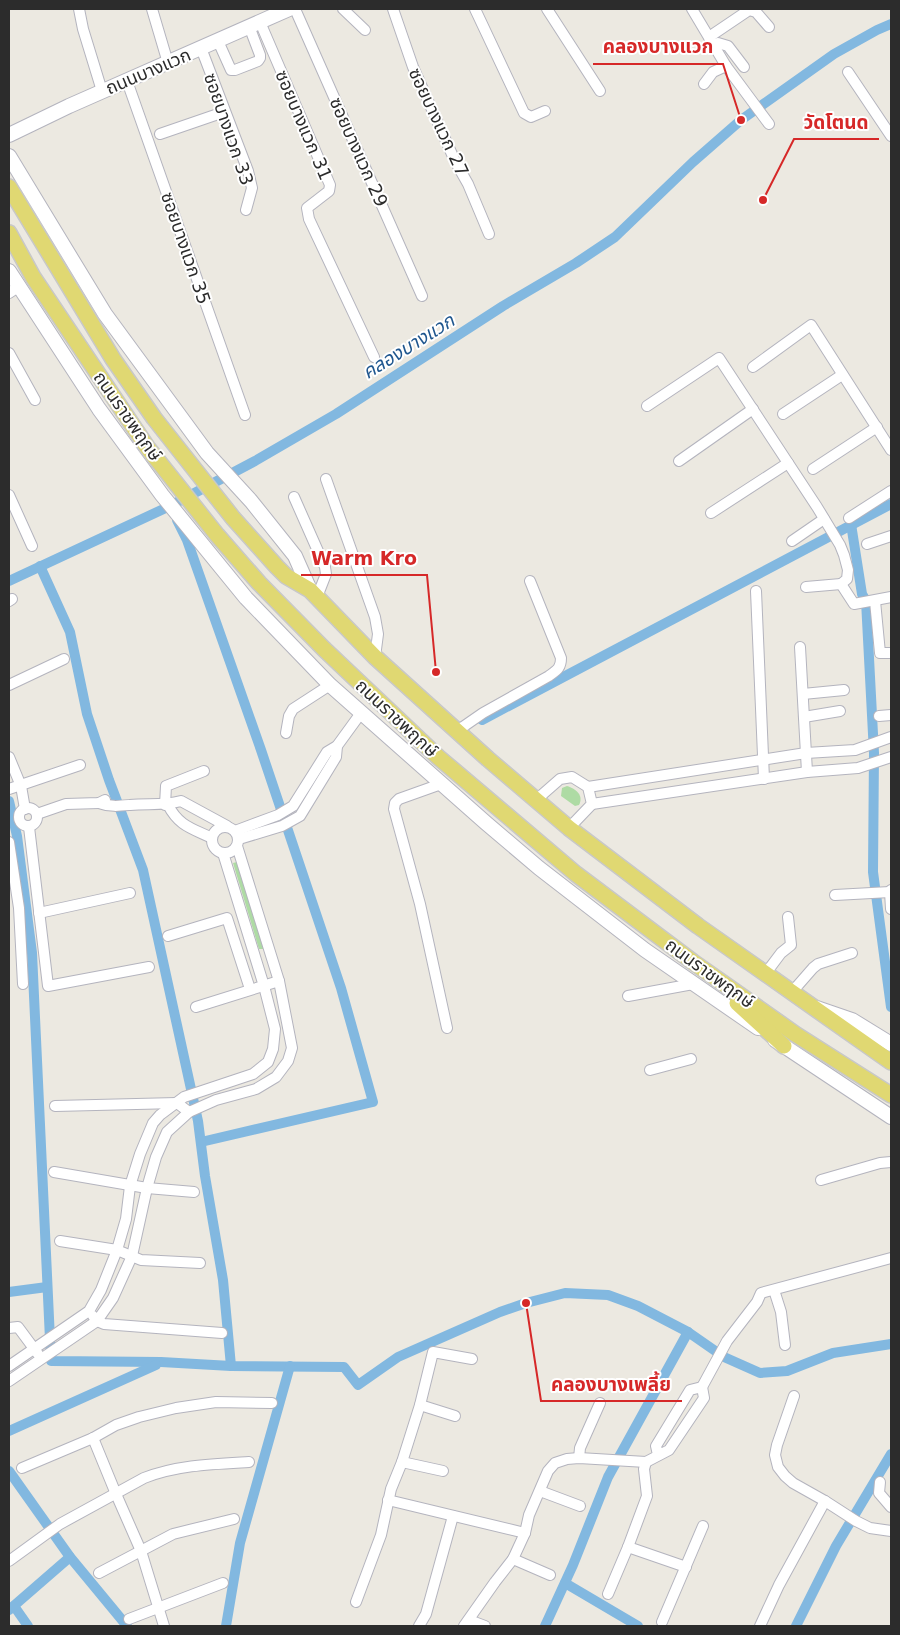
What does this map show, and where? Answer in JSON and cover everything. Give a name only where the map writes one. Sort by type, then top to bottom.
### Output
[{"type":"main road","name":"ถนนบางแวก","points":[[9,136],[102,91],[289,9]]},
{"type":"main road","name":"ถนนราชพฤกษ์","points":[[9,156],[26,187],[106,314],[207,453],[251,501],[295,556],[314,593]]},
{"type":"main road","points":[[9,181],[26,187]]},
{"type":"main road","name":"ถนนราชพฤกษ์","points":[[9,187],[113,359],[154,418],[233,518],[286,576],[314,593],[375,657],[569,828],[648,889],[891,1062]]},
{"type":"main road","name":"ถนนราชพฤกษ์","points":[[9,233],[33,277],[147,447],[217,535],[259,583],[324,649],[438,757],[576,874],[693,962],[795,1034],[891,1095]]},
{"type":"main road","name":"ถนนราชพฤกษ์","points":[[9,271],[14,290],[162,495],[246,598],[330,685],[539,868],[615,928],[693,984],[891,1117]]},
{"type":"main road","points":[[693,962],[784,1046]]},
{"type":"main road","name":"ถนนราชพฤกษ์","points":[[814,1007],[852,1020],[891,1044]]},
{"type":"street","points":[[78,9],[102,91]]},
{"type":"street","points":[[152,9],[168,63]]},
{"type":"street","name":"ซอยบางแวก 29","points":[[295,9],[422,296]]},
{"type":"street","points":[[343,9],[365,30]]},
{"type":"street","name":"ซอยบางแวก 27","points":[[392,9],[413,67],[455,161],[468,184],[489,234]]},
{"type":"street","points":[[474,9],[524,113],[531,117],[544,111]]},
{"type":"street","points":[[547,9],[600,91]]},
{"type":"street","points":[[692,9],[726,66],[769,124]]},
{"type":"street","points":[[712,42],[749,10],[756,12],[770,27]]},
{"type":"street","points":[[218,41],[231,70],[258,61],[260,55],[254,24]]},
{"type":"street","name":"ซอยบางแวก 31","points":[[254,24],[330,185],[329,191],[307,208],[309,219],[374,357]]},
{"type":"street","points":[[712,42],[728,46],[744,67]]},
{"type":"street","name":"ซอยบางแวก 33","points":[[201,48],[251,181],[251,195],[246,210]]},
{"type":"street","points":[[704,84],[713,72],[726,66]]},
{"type":"street","points":[[848,72],[891,136]]},
{"type":"street","name":"ซอยบางแวก 35","points":[[127,81],[245,414]]},
{"type":"street","points":[[160,134],[224,112]]},
{"type":"street","points":[[752,367],[811,325],[891,450]]},
{"type":"street","points":[[9,353],[35,400]]},
{"type":"street","points":[[647,406],[719,358],[827,523],[844,554],[848,570],[847,579],[841,584],[806,587]]},
{"type":"street","points":[[782,414],[842,375]]},
{"type":"street","points":[[679,461],[753,409]]},
{"type":"street","points":[[813,469],[877,427]]},
{"type":"street","points":[[711,513],[788,463]]},
{"type":"street","points":[[326,479],[375,617],[378,634],[375,657]]},
{"type":"street","points":[[849,518],[891,491]]},
{"type":"street","points":[[9,495],[12,508],[32,546]]},
{"type":"street","points":[[294,497],[325,567],[326,574],[314,593]]},
{"type":"street","points":[[792,541],[827,523]]},
{"type":"street","points":[[866,544],[891,536]]},
{"type":"street","points":[[457,731],[483,713],[559,669],[561,658],[530,581]]},
{"type":"street","points":[[841,584],[854,604],[891,597]]},
{"type":"street","points":[[756,591],[764,779]]},
{"type":"street","points":[[874,601],[880,653],[891,653]]},
{"type":"street","points":[[800,647],[807,772]]},
{"type":"street","points":[[9,685],[64,659]]},
{"type":"street","points":[[286,733],[289,716],[293,709],[330,685]]},
{"type":"street","points":[[803,694],[844,690]]},
{"type":"street","points":[[804,717],[840,711]]},
{"type":"street","points":[[235,836],[293,806],[327,752],[337,746],[361,713]]},
{"type":"street","points":[[879,716],[891,715]]},
{"type":"street","points":[[536,800],[560,779],[572,777],[588,787],[806,753],[855,750],[890,737]]},
{"type":"street","points":[[235,836],[232,851],[224,853],[216,850],[212,842],[213,834],[218,828],[235,836],[282,826],[300,816],[336,757],[337,746]]},
{"type":"street","points":[[9,757],[21,786],[25,809]]},
{"type":"street","points":[[569,828],[592,804],[807,772],[858,768],[891,757]]},
{"type":"street","points":[[9,789],[80,765]]},
{"type":"street","points":[[204,771],[166,786],[166,805],[180,823],[212,838]]},
{"type":"street","points":[[441,784],[399,799],[395,803],[394,809],[420,904],[447,1028]]},
{"type":"street","points":[[588,787],[592,804]]},
{"type":"street","points":[[9,1381],[97,1321],[113,1298],[132,1256],[147,1188],[156,1157],[167,1132],[189,1112],[216,1100],[256,1089],[276,1077],[288,1061],[292,1048],[280,981],[235,836],[181,801],[166,805],[107,806],[99,803],[66,804],[37,814]]},
{"type":"street","points":[[28,827],[22,824],[19,819],[20,813],[25,809],[31,808],[37,814]]},
{"type":"street","points":[[28,827],[36,822],[37,814]]},
{"type":"street","points":[[9,823],[19,819]]},
{"type":"street","points":[[28,827],[48,986],[149,967]]},
{"type":"street","points":[[9,842],[18,908],[23,984]]},
{"type":"street","points":[[9,1366],[89,1311],[101,1290],[117,1250],[126,1219],[130,1186],[140,1154],[153,1123],[160,1115],[180,1100],[212,1086],[253,1074],[268,1062],[273,1049],[275,1029],[224,853]]},
{"type":"street","points":[[835,895],[891,891],[891,909]]},
{"type":"street","points":[[39,913],[130,893]]},
{"type":"street","points":[[766,974],[781,953],[791,946],[788,917]]},
{"type":"street","points":[[168,936],[227,918],[250,989]]},
{"type":"street","points":[[792,992],[818,964],[852,953]]},
{"type":"street","points":[[196,1007],[280,981]]},
{"type":"street","points":[[628,996],[693,984]]},
{"type":"street","points":[[650,1070],[691,1059]]},
{"type":"street","points":[[180,1100],[189,1112]]},
{"type":"street","points":[[55,1106],[180,1100]]},
{"type":"street","points":[[821,1180],[891,1162]]},
{"type":"street","points":[[54,1172],[130,1186],[194,1192]]},
{"type":"street","points":[[60,1241],[117,1250],[141,1260],[200,1262]]},
{"type":"street","points":[[485,1626],[467,1623],[513,1559],[548,1471],[555,1463],[579,1458],[646,1462],[669,1450],[704,1398],[702,1387],[728,1341],[761,1294],[891,1258]]},
{"type":"street","points":[[774,1290],[781,1312],[785,1345]]},
{"type":"street","points":[[89,1311],[97,1321],[104,1324],[222,1332]]},
{"type":"street","points":[[9,1328],[18,1327],[38,1347],[44,1357]]},
{"type":"street","points":[[356,1602],[380,1535],[391,1489],[402,1462],[420,1405],[433,1352],[472,1360]]},
{"type":"street","points":[[658,1455],[656,1446],[690,1390],[702,1387]]},
{"type":"street","points":[[794,1396],[777,1445],[778,1467],[793,1483],[856,1521],[870,1528],[891,1531]]},
{"type":"street","points":[[22,1468],[93,1438],[116,1425],[176,1408],[216,1402],[272,1403]]},
{"type":"street","points":[[579,1458],[580,1448],[600,1403]]},
{"type":"street","points":[[420,1405],[455,1416]]},
{"type":"street","points":[[93,1438],[142,1551],[164,1626]]},
{"type":"street","points":[[9,1561],[60,1524],[144,1478],[171,1470],[195,1466],[249,1462]]},
{"type":"street","points":[[402,1462],[442,1471]]},
{"type":"street","points":[[608,1594],[647,1496],[644,1469],[646,1462]]},
{"type":"street","points":[[880,1482],[879,1493],[891,1507]]},
{"type":"street","points":[[540,1491],[580,1506]]},
{"type":"street","points":[[388,1500],[453,1516],[525,1530]]},
{"type":"street","points":[[760,1626],[779,1585],[825,1501]]},
{"type":"street","points":[[419,1626],[426,1614],[453,1516]]},
{"type":"street","points":[[99,1573],[173,1534],[234,1519]]},
{"type":"street","points":[[662,1622],[702,1526]]},
{"type":"street","points":[[628,1547],[686,1567]]},
{"type":"street","points":[[513,1559],[550,1575]]},
{"type":"street","points":[[129,1619],[223,1583]]},
{"type":"green space","points":[[567,786],[580,795],[579,805],[575,806],[561,796],[562,788]]},
{"type":"green space","points":[[237,862],[265,949],[259,949],[233,863]]},
{"type":"waterway","name":"คลองบางแวก","points":[[9,581],[170,506],[255,461],[336,414],[503,306],[576,263],[615,237],[693,162],[741,120],[834,54],[891,24]]},
{"type":"waterway","points":[[482,720],[891,504]]},
{"type":"waterway","points":[[177,520],[187,540],[261,750],[341,988],[373,1102],[201,1142]]},
{"type":"waterway","points":[[851,524],[862,594],[866,601],[874,753],[873,872],[891,1007]]},
{"type":"waterway","points":[[40,566],[70,632],[87,714],[109,780],[143,870],[198,1121],[205,1176],[223,1280],[231,1366]]},
{"type":"waterway","points":[[9,801],[17,836],[32,953],[51,1361],[344,1367],[358,1385],[398,1357],[500,1312],[565,1293],[608,1295],[638,1306],[688,1332],[724,1357],[760,1373],[787,1371],[833,1353],[891,1344]]},
{"type":"waterway","points":[[9,1292],[47,1287]]},
{"type":"waterway","points":[[545,1626],[573,1565],[608,1477],[688,1332]]},
{"type":"waterway","points":[[9,1431],[156,1365]]},
{"type":"waterway","points":[[226,1626],[240,1543],[290,1366]]},
{"type":"waterway","points":[[796,1626],[836,1546],[891,1454]]},
{"type":"waterway","points":[[9,1471],[70,1557],[127,1626]]},
{"type":"waterway","points":[[9,1610],[70,1557]]},
{"type":"waterway","points":[[565,1583],[638,1626]]},
{"type":"waterway","points":[[14,1606],[28,1626]]},
{"type":"place","name":"คลองบางแวก","points":[[741,120]]},
{"type":"place","name":"วัดโตนด","points":[[763,200]]},
{"type":"place","name":"Warm Kro","points":[[436,672]]},
{"type":"place","name":"คลองบางเพลี้ย","points":[[526,1303]]}]
